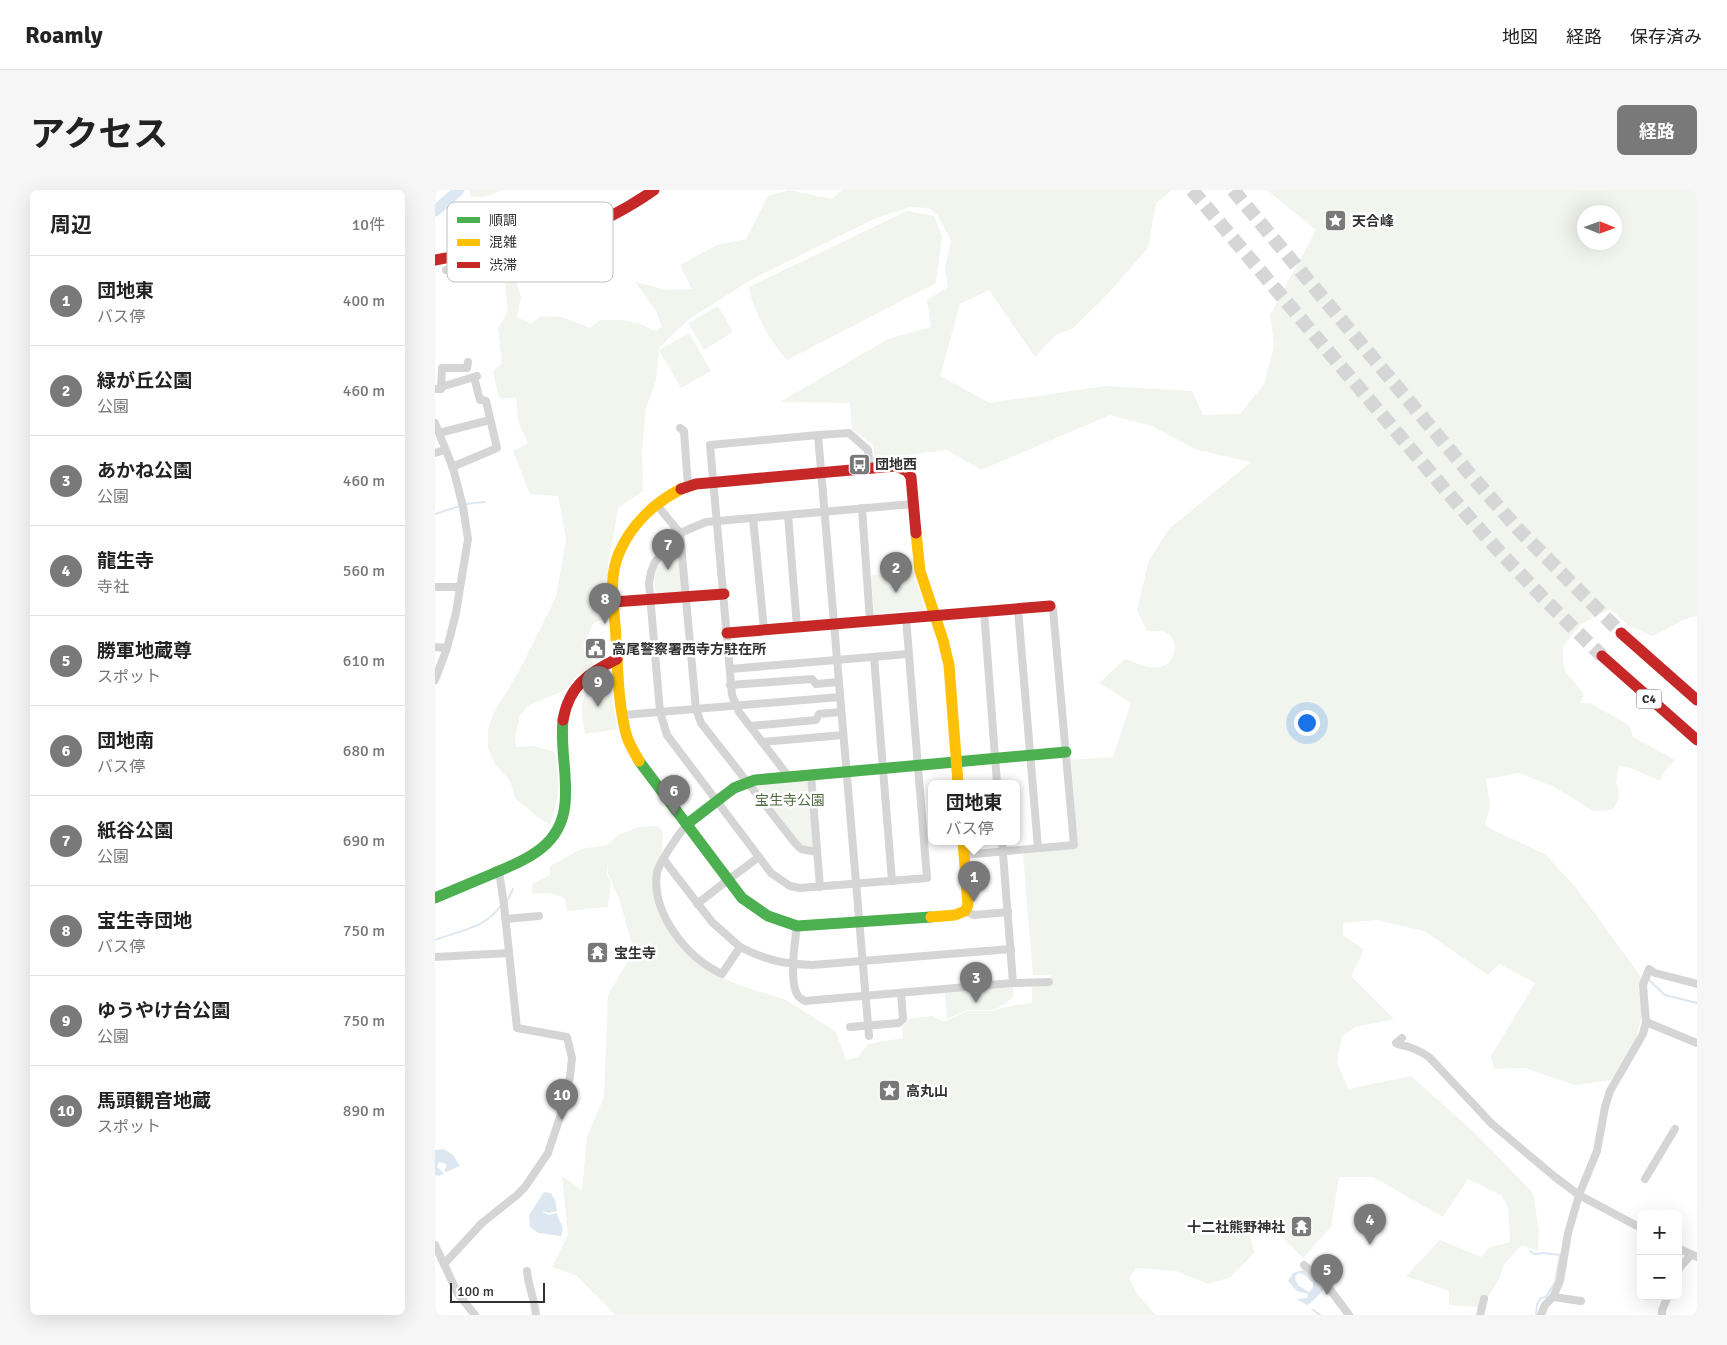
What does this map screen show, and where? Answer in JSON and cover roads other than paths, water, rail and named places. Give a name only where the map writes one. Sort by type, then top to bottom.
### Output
[{"type":"main road","points":[[613,213],[654,190]]},
{"type":"main road","points":[[958,780],[949,665],[943,640],[920,571],[911,477],[907,471],[896,466],[714,481],[688,486],[677,490],[656,504],[634,529],[619,553],[614,566],[612,582],[617,659],[623,715],[628,739],[641,764],[742,898],[756,910],[770,918],[797,926],[955,915],[965,911],[968,905],[964,845]]},
{"type":"main road","points":[[613,602],[724,594]]},
{"type":"main road","points":[[727,632],[1050,606]]},
{"type":"main road","name":"C4","points":[[1621,633],[1697,700]]},
{"type":"main road","name":"C4","points":[[1602,656],[1697,740]]},
{"type":"main road","points":[[435,898],[529,858],[540,850],[556,830],[562,817],[565,803],[561,729],[565,706],[572,692],[582,680],[594,670],[617,659]]},
{"type":"main road","points":[[687,824],[734,788],[755,780],[1066,752]]},
{"type":"street","points":[[452,467],[497,449],[486,401],[480,400],[476,377],[438,388],[442,368],[467,368],[468,362]]},
{"type":"street","points":[[439,433],[490,420]]},
{"type":"street","points":[[435,423],[452,467],[463,507],[468,539],[447,648],[435,680]]},
{"type":"street","points":[[680,428],[684,431],[688,486]]},
{"type":"street","points":[[789,777],[736,706],[730,685],[711,445],[849,432],[868,450],[870,468]]},
{"type":"street","points":[[818,435],[869,1036]]},
{"type":"street","points":[[435,453],[445,450]]},
{"type":"street","points":[[656,504],[680,532],[696,709],[701,723],[795,843],[801,848],[817,852]]},
{"type":"street","points":[[906,618],[927,878],[819,887],[790,886],[771,873],[667,735],[660,712],[649,583],[651,572],[655,562],[680,532],[696,525],[717,521],[913,504]]},
{"type":"street","points":[[862,508],[871,620]]},
{"type":"street","points":[[788,515],[797,627]]},
{"type":"street","points":[[753,518],[764,629]]},
{"type":"street","points":[[435,588],[460,588]]},
{"type":"street","points":[[965,855],[1074,845],[1053,610],[1050,606]]},
{"type":"street","points":[[1017,608],[1038,848]]},
{"type":"street","points":[[984,611],[997,780]]},
{"type":"street","points":[[435,647],[447,648]]},
{"type":"street","points":[[730,670],[908,654]]},
{"type":"street","points":[[874,658],[892,881]]},
{"type":"street","points":[[730,685],[812,679],[816,684],[838,682]]},
{"type":"street","points":[[623,715],[840,697]]},
{"type":"street","points":[[750,726],[816,720],[819,714],[841,712]]},
{"type":"street","points":[[762,742],[843,735]]},
{"type":"street","points":[[811,775],[819,887]]},
{"type":"street","points":[[687,824],[677,837],[657,872],[663,915],[683,943],[712,970],[722,974],[740,947]]},
{"type":"street","points":[[1002,845],[1013,983]]},
{"type":"street","points":[[732,877],[759,857]]},
{"type":"street","points":[[664,860],[712,922],[740,947],[771,961],[792,965],[812,965],[1011,948]]},
{"type":"street","points":[[444,1264],[482,1223],[517,1195],[539,1167],[552,1143],[567,1091],[572,1058],[567,1037],[517,1028],[499,871]]},
{"type":"street","points":[[697,904],[724,883]]},
{"type":"street","points":[[965,911],[974,914],[1008,912]]},
{"type":"street","points":[[505,919],[539,916]]},
{"type":"street","points":[[797,926],[792,965],[796,991],[799,997],[805,1001],[1013,983],[1049,982]]},
{"type":"street","points":[[435,956],[509,953]]},
{"type":"street","points":[[1541,1315],[1545,1305],[1553,1297],[1560,1281],[1567,1233],[1579,1195],[1597,1151],[1610,1091],[1639,1042],[1646,1022],[1643,985],[1649,969],[1655,973],[1697,984]]},
{"type":"street","points":[[850,1027],[899,1023],[903,1019],[901,993]]},
{"type":"street","points":[[1646,1022],[1697,1043]]},
{"type":"street","points":[[1402,1038],[1396,1043],[1400,1046],[1419,1050],[1429,1057],[1492,1124],[1555,1177],[1579,1195],[1637,1226]]},
{"type":"street","points":[[1645,1179],[1675,1129]]},
{"type":"street","points":[[435,1245],[459,1294],[475,1315]]},
{"type":"street","points":[[1682,1250],[1694,1256],[1682,1265]]},
{"type":"street","points":[[1304,1265],[1326,1284],[1349,1315]]},
{"type":"street","points":[[527,1271],[536,1315]]},
{"type":"street","points":[[1553,1297],[1581,1301]]},
{"type":"street","points":[[1480,1315],[1483,1299]]},
{"type":"street","points":[[1662,1315],[1666,1300]]},
{"type":"waterway","points":[[435,211],[459,190]]},
{"type":"waterway","points":[[466,504],[485,502]]},
{"type":"waterway","points":[[435,514],[460,506]]},
{"type":"waterway","points":[[507,901],[513,889]]},
{"type":"waterway","points":[[435,940],[480,924],[495,913],[501,905]]},
{"type":"waterway","points":[[1649,980],[1665,995],[1697,1003]]},
{"type":"waterway","points":[[1530,1251],[1534,1254],[1560,1255],[1555,1282],[1546,1297],[1541,1298],[1537,1304],[1536,1315]]},
{"type":"waterway","points":[[1313,1310],[1320,1315]]},
{"type":"tunnel","points":[[1192,190],[1496,548],[1602,656]]},
{"type":"tunnel","points":[[1233,190],[1518,529],[1621,633]]},
{"type":"place","name":"天合峰","points":[[1336,221]]},
{"type":"place","name":"団地西","points":[[859,464]]},
{"type":"place","name":"紙谷公園","points":[[668,570]]},
{"type":"place","name":"緑が丘公園","points":[[896,593]]},
{"type":"place","name":"宝生寺団地","points":[[605,624]]},
{"type":"place","name":"高尾警察署西寺方駐在所","points":[[596,649]]},
{"type":"place","name":"ゆうやけ台公園","points":[[598,707]]},
{"type":"place","name":"団地南","points":[[674,816]]},
{"type":"place","name":"団地東","points":[[974,902]]},
{"type":"place","name":"宝生寺","points":[[598,953]]},
{"type":"place","name":"あかね公園","points":[[976,1003]]},
{"type":"place","name":"高丸山","points":[[890,1091]]},
{"type":"place","name":"馬頭観音地蔵","points":[[562,1120]]},
{"type":"place","name":"十二社熊野神社","points":[[1301,1227]]},
{"type":"place","name":"龍生寺","points":[[1370,1245]]},
{"type":"place","name":"勝軍地蔵尊","points":[[1327,1295]]},
{"type":"park label","name":"宝生寺公園","points":[[790,800]]}]
